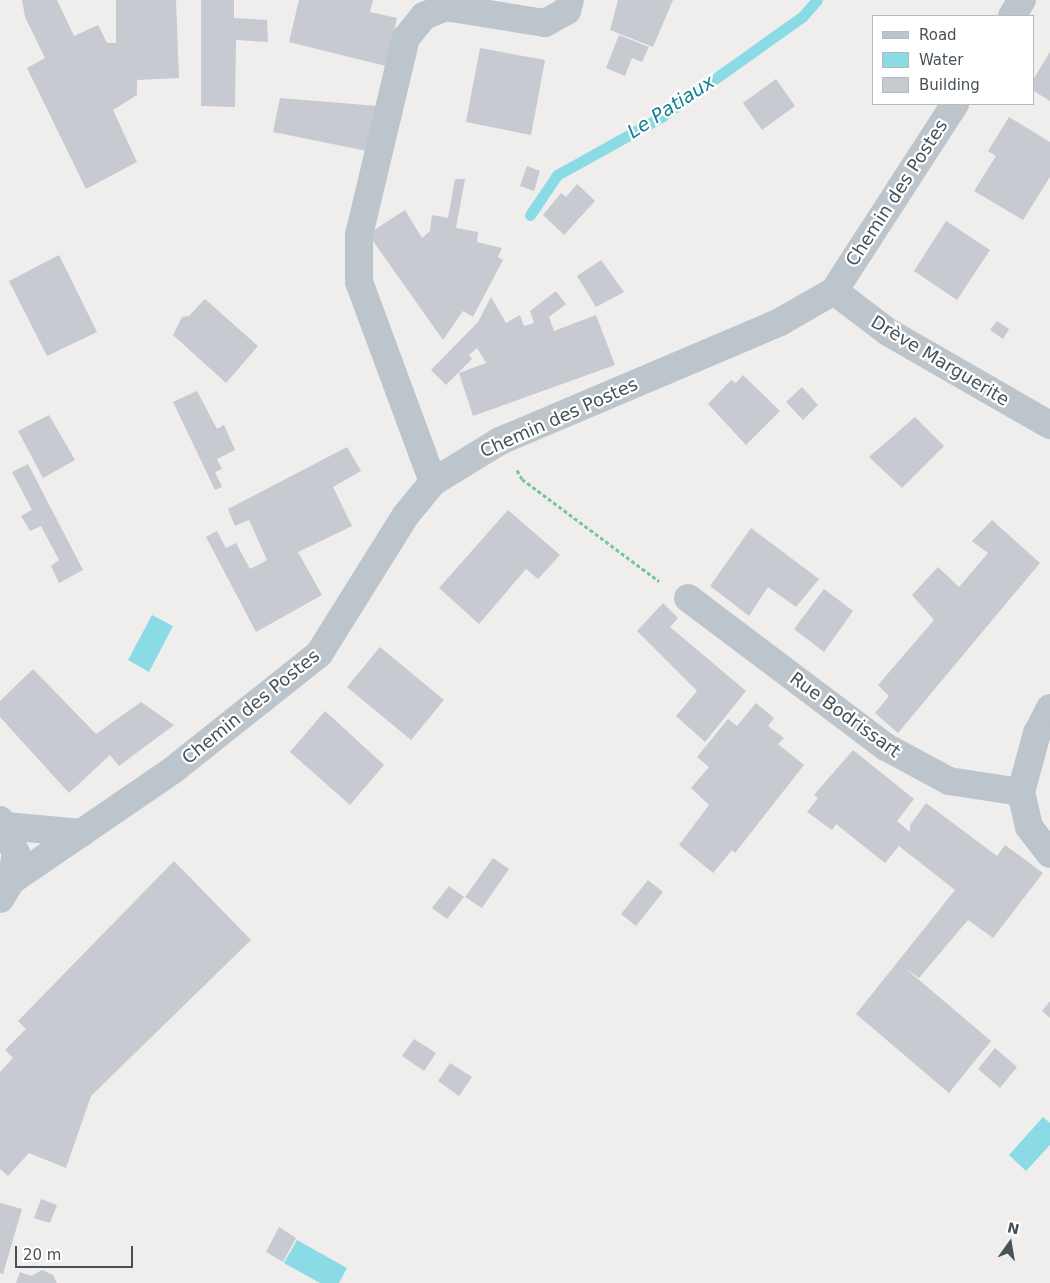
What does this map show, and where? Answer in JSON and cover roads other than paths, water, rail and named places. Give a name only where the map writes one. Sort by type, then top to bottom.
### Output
[{"type":"street","points":[[433,482],[359,282],[359,235],[406,38],[424,16],[445,7],[545,23],[567,11],[570,0]]},
{"type":"street","points":[[1013,15],[1022,0]]},
{"type":"street","name":"Chemin des Postes","points":[[6,890],[173,770],[320,654],[406,515],[433,482],[500,441],[780,322],[834,291],[954,105]]},
{"type":"street","name":"Drève Marguerite","points":[[834,291],[888,332],[1050,425]]},
{"type":"street","name":"Rue Bodrissart","points":[[688,598],[886,747],[949,781],[1021,792]]},
{"type":"street","points":[[1050,708],[1036,733],[1021,792],[1029,827],[1050,854]]},
{"type":"street","points":[[3,823],[82,834]]},
{"type":"street","points":[[3,823],[16,853],[6,890]]},
{"type":"water","points":[[152,615],[173,626],[149,672],[128,660]]},
{"type":"water","points":[[1043,1117],[1050,1123],[1050,1145],[1026,1171],[1009,1155]]},
{"type":"water","points":[[297,1240],[347,1268],[339,1283],[320,1283],[284,1263]]},
{"type":"waterway","name":"Le Patiaux","points":[[530,215],[557,175],[661,117],[803,16],[817,0]]}]
